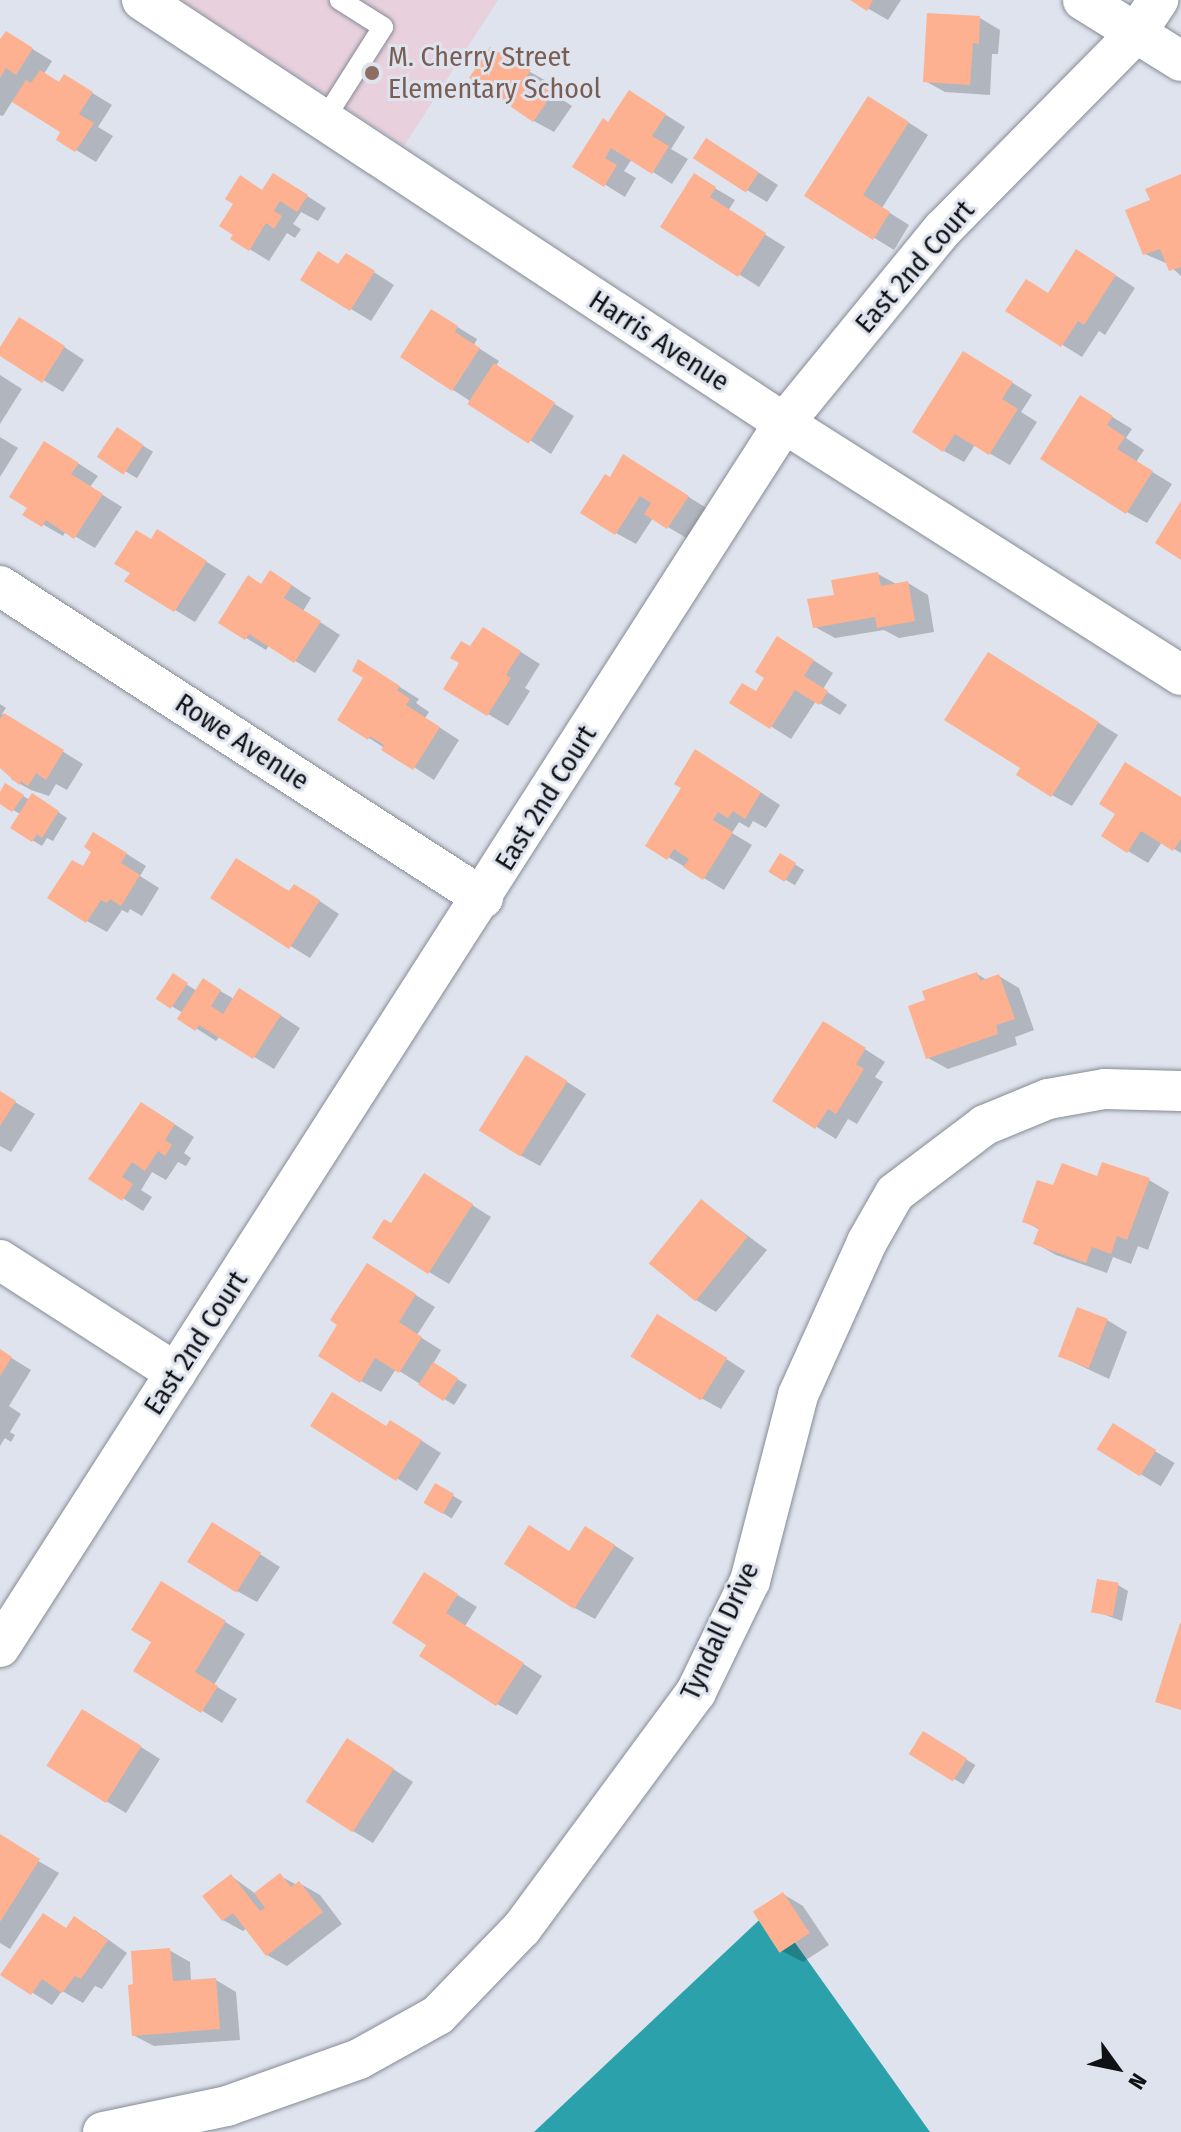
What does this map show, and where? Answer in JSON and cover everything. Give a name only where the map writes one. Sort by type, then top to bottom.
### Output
[{"type":"street","name":"Harris Avenue","points":[[142,0],[784,423],[1181,675]]},
{"type":"street","points":[[1083,0],[1181,61]]},
{"type":"street","name":"East 2nd Court","points":[[0,1647],[483,898],[784,423],[943,229],[1136,33],[1158,0]]},
{"type":"street","name":"Rowe Avenue","points":[[0,586],[483,898]]},
{"type":"street","name":"Tyndall Drive","points":[[103,2132],[227,2106],[359,2059],[438,2015],[522,1928],[696,1692],[750,1581],[798,1395],[867,1242],[895,1193],[985,1125],[1048,1099],[1105,1089],[1181,1091]]},
{"type":"street","points":[[0,1260],[176,1373]]},
{"type":"lane","points":[[324,120],[383,27],[340,0]]},
{"type":"shaded area","name":"M. Cherry Street Elementary School","points":[[181,0],[498,0],[404,146]]},
{"type":"water","points":[[771,1909],[930,2132],[534,2132]]},
{"type":"building","points":[[850,0],[873,0],[867,11]]},
{"type":"building","points":[[927,13],[980,16],[979,44],[973,43],[970,85],[923,82]]},
{"type":"building","points":[[6,31],[33,48],[16,75],[6,68],[0,78],[0,39]]},
{"type":"building","points":[[490,47],[531,70],[527,76],[553,93],[533,122],[469,78]]},
{"type":"building","points":[[40,70],[59,82],[64,74],[93,92],[79,114],[94,123],[75,152],[56,140],[60,132],[12,102],[26,80],[31,83]]},
{"type":"building","points":[[629,90],[666,114],[652,136],[669,146],[652,174],[611,148],[605,158],[617,165],[604,187],[572,167],[603,118],[608,122]]},
{"type":"building","points":[[868,96],[909,122],[863,195],[890,212],[873,240],[804,196]]},
{"type":"building","points":[[706,138],[759,172],[746,192],[693,158]]},
{"type":"building","points":[[273,173],[308,195],[297,212],[280,201],[274,211],[282,216],[274,229],[266,223],[249,251],[230,239],[233,235],[219,226],[233,204],[225,199],[240,175],[262,190]]},
{"type":"building","points":[[694,173],[716,187],[710,197],[766,233],[738,277],[660,227]]},
{"type":"building","points":[[1181,174],[1181,267],[1169,271],[1160,249],[1143,255],[1125,210],[1150,200],[1145,189]]},
{"type":"building","points":[[1076,249],[1116,275],[1084,325],[1078,321],[1061,347],[1005,311],[1026,279],[1048,293]]},
{"type":"building","points":[[318,251],[338,264],[346,253],[375,271],[350,311],[300,280]]},
{"type":"building","points":[[431,309],[458,326],[455,332],[480,348],[452,391],[400,357]]},
{"type":"building","points":[[19,317],[65,346],[42,383],[0,356],[0,347]]},
{"type":"building","points":[[963,351],[1013,382],[1002,399],[1018,409],[989,455],[955,434],[943,452],[912,432]]},
{"type":"building","points":[[494,363],[555,403],[529,444],[467,404]]},
{"type":"building","points":[[1080,395],[1113,416],[1107,425],[1125,437],[1117,449],[1153,471],[1126,514],[1040,459]]},
{"type":"building","points":[[117,427],[144,445],[123,475],[97,457]]},
{"type":"building","points":[[44,441],[79,463],[71,474],[103,494],[74,539],[46,520],[42,527],[22,515],[27,508],[9,497]]},
{"type":"building","points":[[623,454],[689,496],[667,529],[644,514],[651,503],[640,496],[615,535],[580,513],[605,474],[610,477]]},
{"type":"building","points":[[1181,501],[1181,560],[1155,543]]},
{"type":"building","points":[[157,529],[207,561],[174,612],[124,581],[130,573],[114,564],[136,530],[151,539]]},
{"type":"building","points":[[270,570],[292,585],[284,598],[321,621],[294,663],[249,634],[245,640],[218,623],[248,575],[261,584]]},
{"type":"building","points":[[878,572],[881,586],[908,581],[915,621],[877,628],[875,617],[813,628],[807,599],[834,595],[831,580]]},
{"type":"building","points":[[483,627],[521,651],[506,675],[511,678],[487,716],[443,689],[459,663],[450,658],[461,641],[470,646]]},
{"type":"building","points":[[777,636],[814,660],[804,676],[828,691],[819,705],[795,690],[770,729],[729,703],[742,683],[756,691],[764,678],[755,672]]},
{"type":"building","points":[[988,652],[1099,722],[1051,797],[1016,775],[1020,768],[944,720]]},
{"type":"building","points":[[358,659],[400,686],[397,690],[410,699],[406,705],[440,727],[413,770],[381,750],[384,745],[370,736],[368,740],[337,720],[363,678],[352,671]]},
{"type":"building","points":[[4,713],[64,750],[46,780],[36,773],[28,786],[21,781],[19,785],[0,768],[0,719]]},
{"type":"building","points":[[695,749],[761,792],[745,819],[733,811],[728,818],[718,812],[713,820],[733,832],[703,880],[683,867],[689,859],[674,849],[667,860],[645,846],[681,788],[674,784]]},
{"type":"building","points":[[1125,762],[1181,797],[1181,839],[1173,851],[1141,831],[1127,853],[1101,836],[1115,814],[1099,804]]},
{"type":"building","points":[[5,783],[24,795],[12,812],[0,804],[0,792]]},
{"type":"building","points":[[32,793],[59,811],[42,838],[37,834],[32,842],[10,828]]},
{"type":"building","points":[[93,832],[127,853],[121,863],[140,875],[121,906],[110,899],[107,903],[101,900],[86,923],[47,898],[72,860],[83,866],[91,852],[84,847]]},
{"type":"building","points":[[780,853],[796,863],[784,882],[768,872]]},
{"type":"building","points":[[236,858],[289,891],[294,884],[320,900],[289,949],[210,898]]},
{"type":"building","points":[[977,972],[980,981],[999,974],[1015,1019],[996,1025],[998,1034],[926,1059],[908,1006],[925,1000],[922,991]]},
{"type":"building","points":[[173,973],[188,983],[171,1009],[156,999]]},
{"type":"building","points":[[203,978],[221,990],[211,1006],[223,1014],[239,988],[281,1015],[253,1059],[199,1025],[195,1031],[177,1019]]},
{"type":"building","points":[[823,1021],[866,1048],[856,1064],[864,1069],[836,1114],[828,1109],[815,1129],[772,1101]]},
{"type":"building","points":[[526,1055],[568,1081],[520,1156],[479,1130]]},
{"type":"building","points":[[0,1091],[16,1101],[0,1126]]},
{"type":"building","points":[[141,1102],[175,1124],[165,1140],[172,1145],[165,1156],[158,1151],[145,1171],[132,1162],[122,1177],[133,1184],[122,1201],[88,1179]]},
{"type":"building","points":[[1102,1162],[1150,1178],[1127,1240],[1117,1236],[1111,1254],[1092,1247],[1086,1263],[1033,1244],[1039,1228],[1022,1222],[1037,1180],[1053,1185],[1062,1163],[1097,1176]]},
{"type":"building","points":[[424,1173],[473,1204],[428,1274],[372,1238],[384,1219],[391,1223]]},
{"type":"building","points":[[701,1199],[748,1237],[695,1301],[649,1264]]},
{"type":"building","points":[[367,1263],[416,1294],[399,1322],[422,1337],[399,1373],[375,1358],[360,1383],[318,1356],[337,1325],[330,1320]]},
{"type":"building","points":[[1077,1307],[1108,1319],[1089,1368],[1058,1356]]},
{"type":"building","points":[[657,1314],[727,1358],[701,1400],[631,1356]]},
{"type":"building","points":[[0,1349],[12,1357],[0,1376]]},
{"type":"building","points":[[433,1362],[458,1378],[443,1401],[418,1385]]},
{"type":"building","points":[[332,1392],[386,1426],[390,1420],[422,1440],[396,1481],[310,1426]]},
{"type":"building","points":[[1113,1423],[1156,1450],[1140,1476],[1097,1449]]},
{"type":"building","points":[[435,1483],[454,1494],[443,1514],[424,1503]]},
{"type":"building","points":[[212,1522],[261,1553],[236,1593],[187,1562]]},
{"type":"building","points":[[529,1525],[569,1551],[585,1526],[615,1545],[574,1609],[504,1564]]},
{"type":"building","points":[[424,1572],[458,1594],[446,1613],[524,1663],[496,1706],[419,1656],[426,1645],[392,1623]]},
{"type":"building","points":[[1097,1579],[1119,1583],[1113,1616],[1091,1612]]},
{"type":"building","points":[[161,1581],[226,1621],[195,1672],[218,1686],[201,1713],[133,1671],[151,1642],[131,1630]]},
{"type":"building","points":[[1181,1623],[1181,1710],[1155,1702]]},
{"type":"building","points":[[82,1709],[141,1746],[106,1803],[46,1766]]},
{"type":"building","points":[[923,1731],[967,1759],[953,1781],[909,1754]]},
{"type":"building","points":[[347,1738],[394,1768],[353,1832],[306,1802]]},
{"type":"building","points":[[0,1834],[40,1859],[0,1922]]},
{"type":"building","points":[[280,1873],[291,1887],[299,1881],[323,1912],[266,1956],[233,1913],[222,1921],[202,1896],[231,1874],[260,1911],[265,1908],[254,1893]]},
{"type":"building","points":[[783,1892],[810,1933],[779,1953],[753,1912]]},
{"type":"building","points":[[43,1913],[66,1928],[74,1916],[108,1940],[81,1979],[75,1976],[62,1993],[42,1979],[31,1995],[0,1975]]},
{"type":"building","points":[[170,1948],[173,1981],[216,1978],[220,2029],[132,2036],[128,1985],[133,1984],[131,1951]]},
{"type":"place","name":"M. Cherry Street Elementary School","points":[[372,73]]}]
